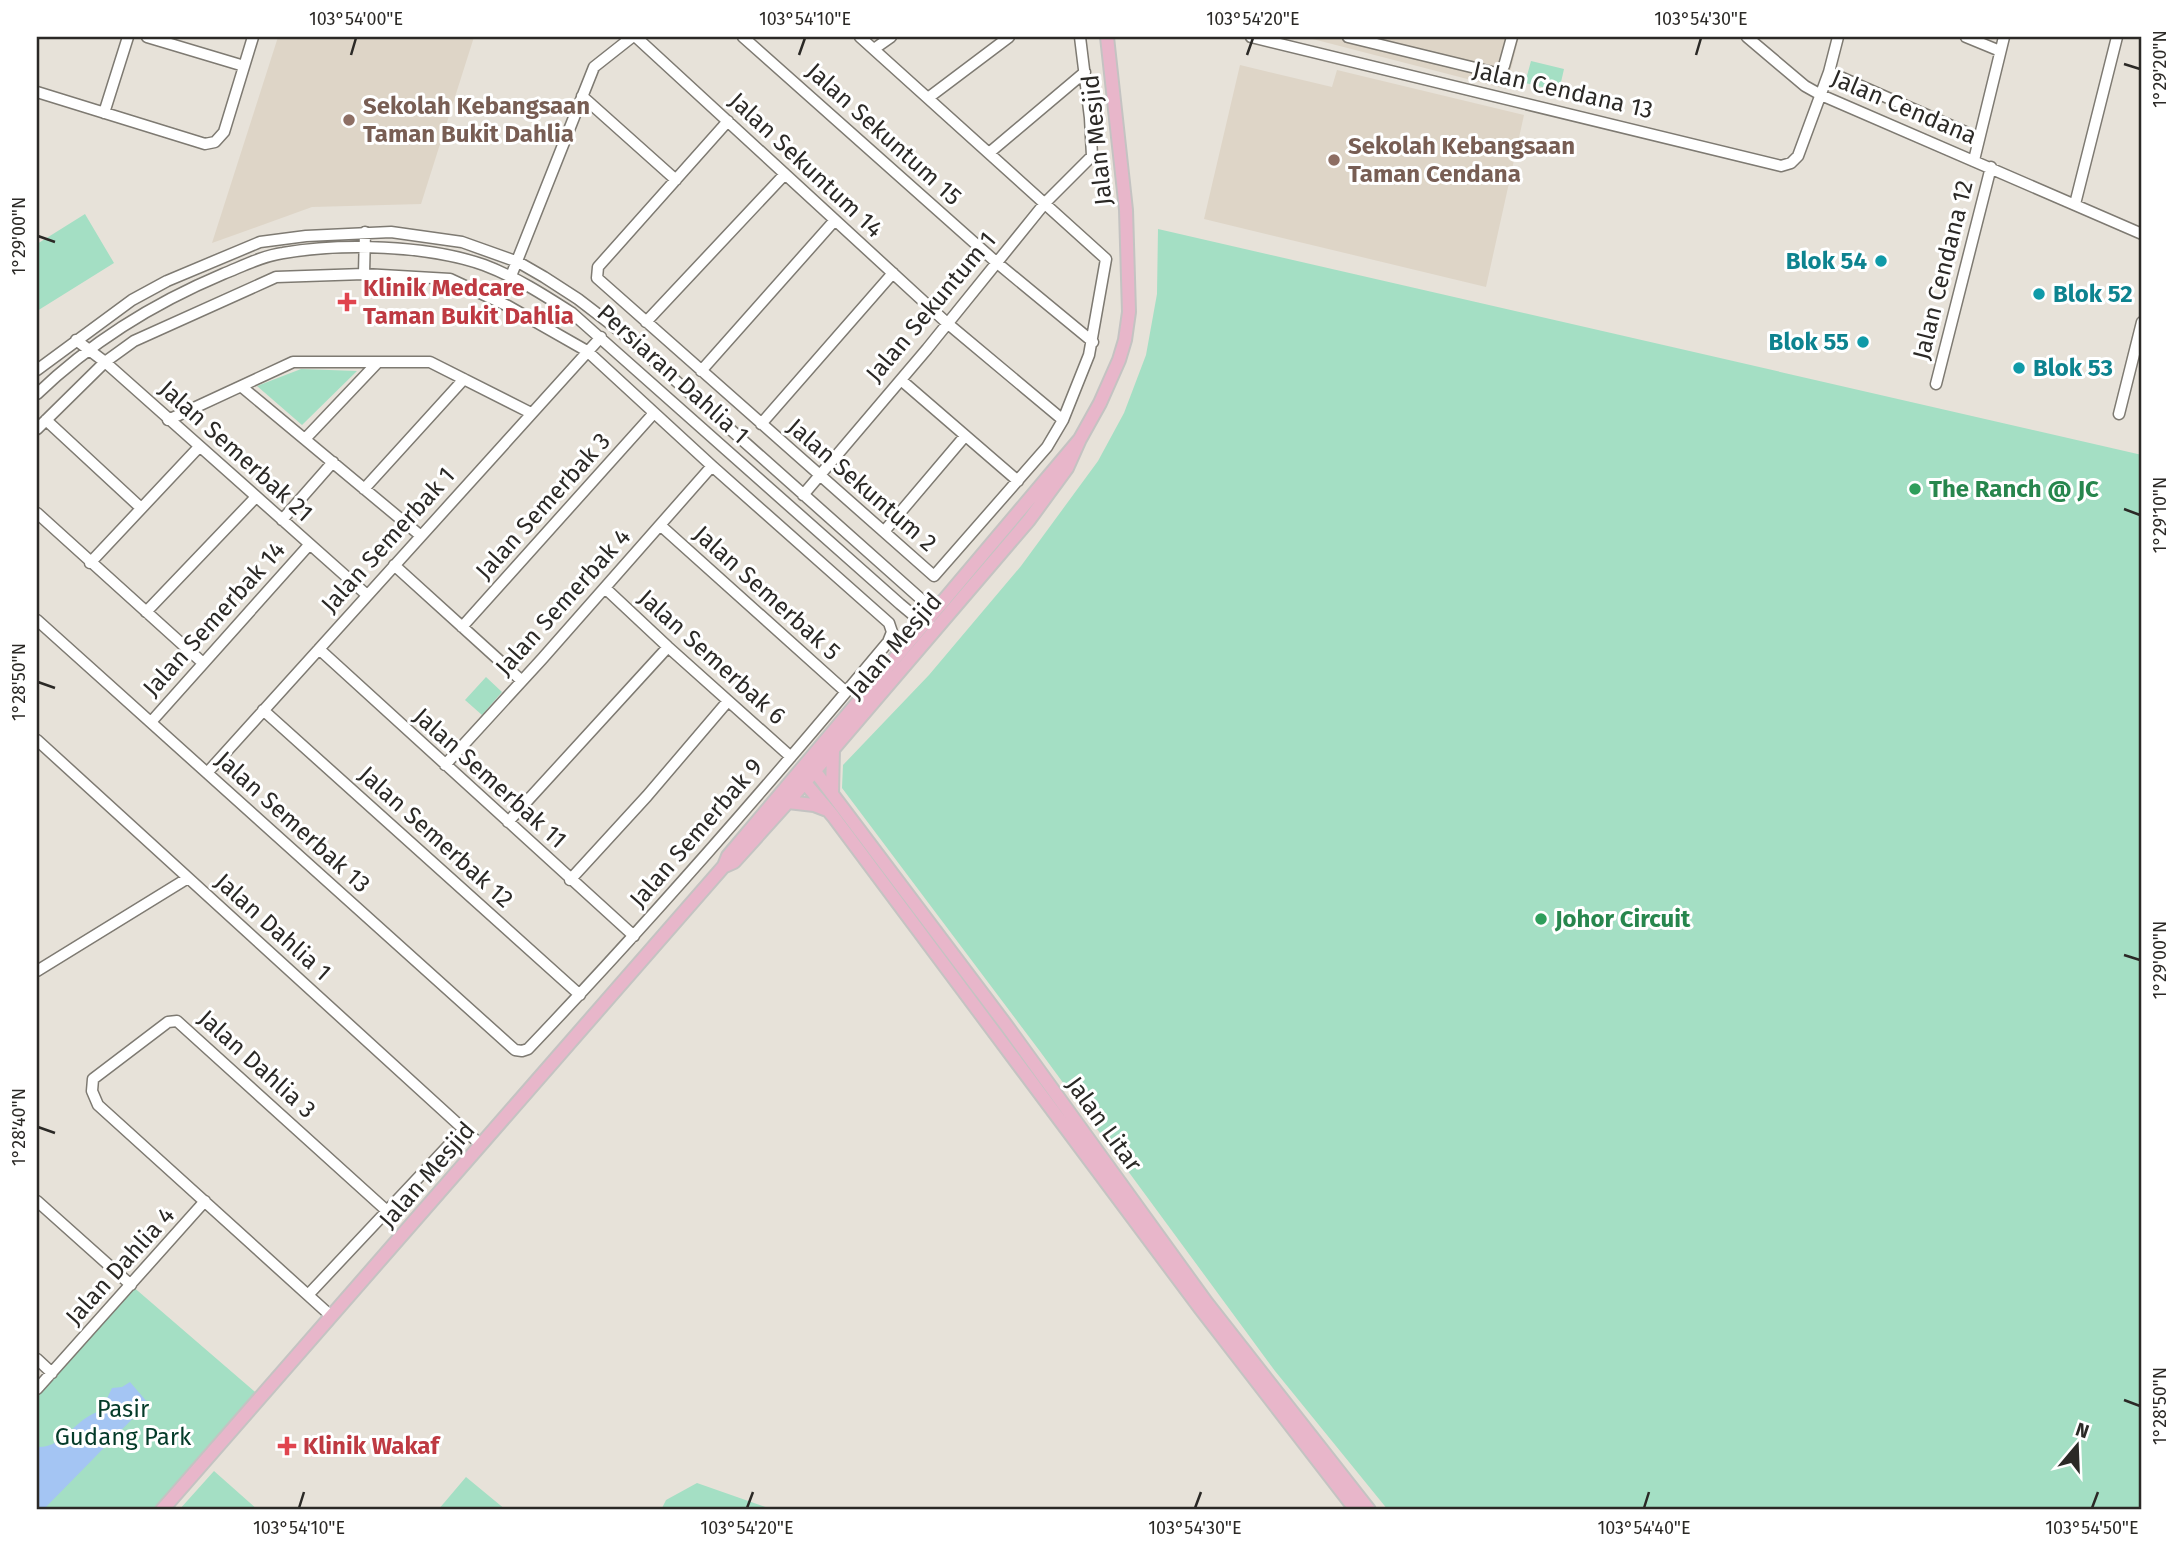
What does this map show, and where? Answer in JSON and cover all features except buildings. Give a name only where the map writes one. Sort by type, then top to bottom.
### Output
[{"type":"main road","name":"Jalan Mesjid","points":[[811,766],[833,749],[1029,520],[1067,468],[1119,360],[1129,312],[1126,210],[1107,37]]},
{"type":"main road","name":"Jalan Mesjid","points":[[162,1510],[724,866],[728,856],[801,778],[924,624],[1080,439]]},
{"type":"main road","points":[[832,794],[833,749]]},
{"type":"main road","name":"Jalan Litar","points":[[811,766],[1006,1024],[1206,1302],[1369,1510]]},
{"type":"main road","name":"Jalan Mesjid","points":[[724,866],[734,862],[788,802],[801,778]]},
{"type":"main road","name":"Jalan Litar","points":[[801,778],[828,810],[1200,1308],[1356,1510]]},
{"type":"main road","points":[[788,802],[814,805],[828,810]]},
{"type":"street","points":[[104,113],[128,37]]},
{"type":"street","points":[[147,37],[169,40],[244,66]]},
{"type":"street","points":[[37,92],[205,144],[215,142],[224,132],[253,37]]},
{"type":"street","points":[[511,276],[598,62],[634,37]]},
{"type":"street","name":"Jalan Sekuntum 14","points":[[634,37],[947,323],[1063,420]]},
{"type":"street","name":"Jalan Sekuntum 15","points":[[743,37],[996,262],[1093,342]]},
{"type":"street","points":[[860,37],[1045,203]]},
{"type":"street","points":[[874,49],[891,37]]},
{"type":"street","points":[[928,98],[1009,37]]},
{"type":"street","points":[[989,153],[1085,72],[1080,37]]},
{"type":"street","name":"Jalan Cendana 13","points":[[1251,37],[1781,166],[1791,163],[1798,156],[1829,72],[1838,37]]},
{"type":"street","points":[[1348,37],[1496,73],[1504,66],[1512,37]]},
{"type":"street","name":"Jalan Cendana","points":[[1747,37],[1804,86],[1821,95],[2142,234]]},
{"type":"street","points":[[1966,37],[2000,51]]},
{"type":"street","points":[[1974,160],[2004,37]]},
{"type":"street","points":[[2076,204],[2117,37]]},
{"type":"street","name":"Jalan Sekuntum 1","points":[[803,495],[1045,203],[1088,162],[1093,149],[1085,72]]},
{"type":"street","points":[[1829,72],[1979,138]]},
{"type":"street","points":[[582,96],[676,180],[728,121]]},
{"type":"street","name":"Jalan Cendana 12","points":[[1936,384],[1991,167]]},
{"type":"street","points":[[646,322],[785,174]]},
{"type":"street","name":"Jalan Sekuntum 2","points":[[676,180],[607,258],[597,271],[597,278],[934,576],[1047,447],[1063,420],[1093,342],[1106,259],[1045,203]]},
{"type":"street","points":[[701,370],[835,220]]},
{"type":"street","points":[[364,274],[365,232]]},
{"type":"street","name":"Persiaran Dahlia 1","points":[[37,370],[132,300],[167,281],[260,242],[283,237],[365,232],[405,233],[462,242],[518,262],[578,299],[621,332],[928,603],[944,600]]},
{"type":"street","name":"Persiaran Dahlia 1","points":[[37,394],[89,350],[143,312],[188,288],[264,258],[284,253],[395,248],[481,264],[511,276],[572,313],[924,624]]},
{"type":"street","points":[[761,424],[893,273]]},
{"type":"street","points":[[37,429],[105,362],[134,341],[276,277],[364,274],[450,279],[508,306],[587,351],[712,466]]},
{"type":"street","points":[[2119,414],[2142,322]]},
{"type":"street","name":"Jalan Semerbak 1","points":[[207,773],[601,337]]},
{"type":"street","name":"Jalan Semerbak 21","points":[[76,340],[105,362],[367,595]]},
{"type":"street","points":[[168,420],[293,362],[430,362],[531,413]]},
{"type":"street","points":[[304,439],[379,362]]},
{"type":"street","points":[[364,489],[464,379]]},
{"type":"street","points":[[901,380],[1018,481]]},
{"type":"street","points":[[242,387],[421,536]]},
{"type":"street","name":"Jalan Semerbak 3","points":[[462,627],[654,413]]},
{"type":"street","points":[[46,421],[141,509]]},
{"type":"street","points":[[887,528],[965,436]]},
{"type":"street","points":[[90,563],[199,447]]},
{"type":"street","points":[[282,520],[333,462]]},
{"type":"street","name":"Jalan Semerbak 4","points":[[445,765],[712,466]]},
{"type":"street","name":"Jalan Semerbak 9","points":[[522,1051],[528,1049],[634,936],[846,692],[888,642],[892,632],[889,623],[712,466]]},
{"type":"street","points":[[146,612],[256,497]]},
{"type":"street","points":[[37,513],[203,663]]},
{"type":"street","name":"Jalan Semerbak 5","points":[[660,526],[846,692]]},
{"type":"street","name":"Jalan Semerbak 14","points":[[150,722],[309,545]]},
{"type":"street","points":[[394,565],[522,681]]},
{"type":"street","name":"Jalan Semerbak 6","points":[[605,588],[790,757]]},
{"type":"street","points":[[900,604],[913,603],[913,590]]},
{"type":"street","name":"Jalan Semerbak 13","points":[[37,620],[514,1050],[522,1051]]},
{"type":"street","points":[[924,624],[940,625]]},
{"type":"street","points":[[508,822],[668,648]]},
{"type":"street","name":"Jalan Semerbak 11","points":[[318,649],[634,936]]},
{"type":"street","points":[[570,880],[647,796],[728,701]]},
{"type":"street","name":"Jalan Semerbak 12","points":[[263,710],[580,995]]},
{"type":"street","name":"Jalan Dahlia 1","points":[[37,740],[481,1145]]},
{"type":"street","points":[[37,971],[188,878]]},
{"type":"street","name":"Jalan Dahlia 3","points":[[205,1201],[99,1105],[92,1091],[94,1078],[171,1020],[186,1027],[387,1211]]},
{"type":"street","points":[[308,1295],[464,1129]]},
{"type":"street","points":[[37,1201],[131,1285]]},
{"type":"street","points":[[205,1201],[331,1316]]},
{"type":"street","name":"Jalan Dahlia 4","points":[[37,1389],[205,1201]]},
{"type":"street","points":[[37,1359],[52,1373]]},
{"type":"shaded area","name":"Sekolah Kebangsaan Taman Bukit Dahlia","points":[[278,37],[474,37],[421,204],[312,207],[212,243]]},
{"type":"shaded area","points":[[1305,37],[1519,37],[1506,89]]},
{"type":"shaded area","name":"Sekolah Kebangsaan Taman Cendana","points":[[1240,65],[1332,87],[1337,70],[1524,115],[1486,287],[1204,219]]},
{"type":"green space","points":[[1531,61],[1564,69],[1559,91],[1525,83]]},
{"type":"green space","points":[[85,214],[114,263],[37,311],[37,244]]},
{"type":"green space","name":"Johor Circuit","points":[[1158,229],[2142,455],[2142,1510],[1388,1510],[1275,1371],[842,788],[843,765],[929,675],[1021,566],[1098,461],[1124,413],[1146,355],[1157,294]]},
{"type":"green space","points":[[301,369],[357,371],[302,425],[257,386]]},
{"type":"green space","points":[[486,677],[502,692],[482,715],[465,700]]},
{"type":"green space","name":"Pasir Gudang Park","points":[[131,1285],[261,1397],[162,1510],[37,1510],[37,1389]]},
{"type":"green space","points":[[214,1471],[258,1510],[179,1510]]},
{"type":"green space","points":[[466,1477],[506,1510],[438,1510]]},
{"type":"green space","points":[[697,1483],[773,1510],[661,1510],[666,1500]]},
{"type":"water","points":[[130,1382],[148,1403],[43,1510],[37,1510],[37,1447],[47,1446],[63,1438],[83,1420],[101,1411],[112,1388],[122,1387]]},
{"type":"place","name":"Sekolah Kebangsaan Taman Bukit Dahlia","points":[[349,120]]},
{"type":"place","name":"Sekolah Kebangsaan Taman Cendana","points":[[1334,160]]},
{"type":"place","name":"Blok 54","points":[[1881,261]]},
{"type":"place","name":"Blok 52","points":[[2039,294]]},
{"type":"place","name":"Klinik Medcare Taman Bukit Dahlia","points":[[347,302]]},
{"type":"place","name":"Blok 55","points":[[1863,342]]},
{"type":"place","name":"Blok 53","points":[[2019,368]]},
{"type":"place","name":"The Ranch @ JC","points":[[1915,489]]},
{"type":"place","name":"Johor Circuit","points":[[1541,919]]},
{"type":"place","name":"Klinik Wakaf","points":[[287,1446]]}]
